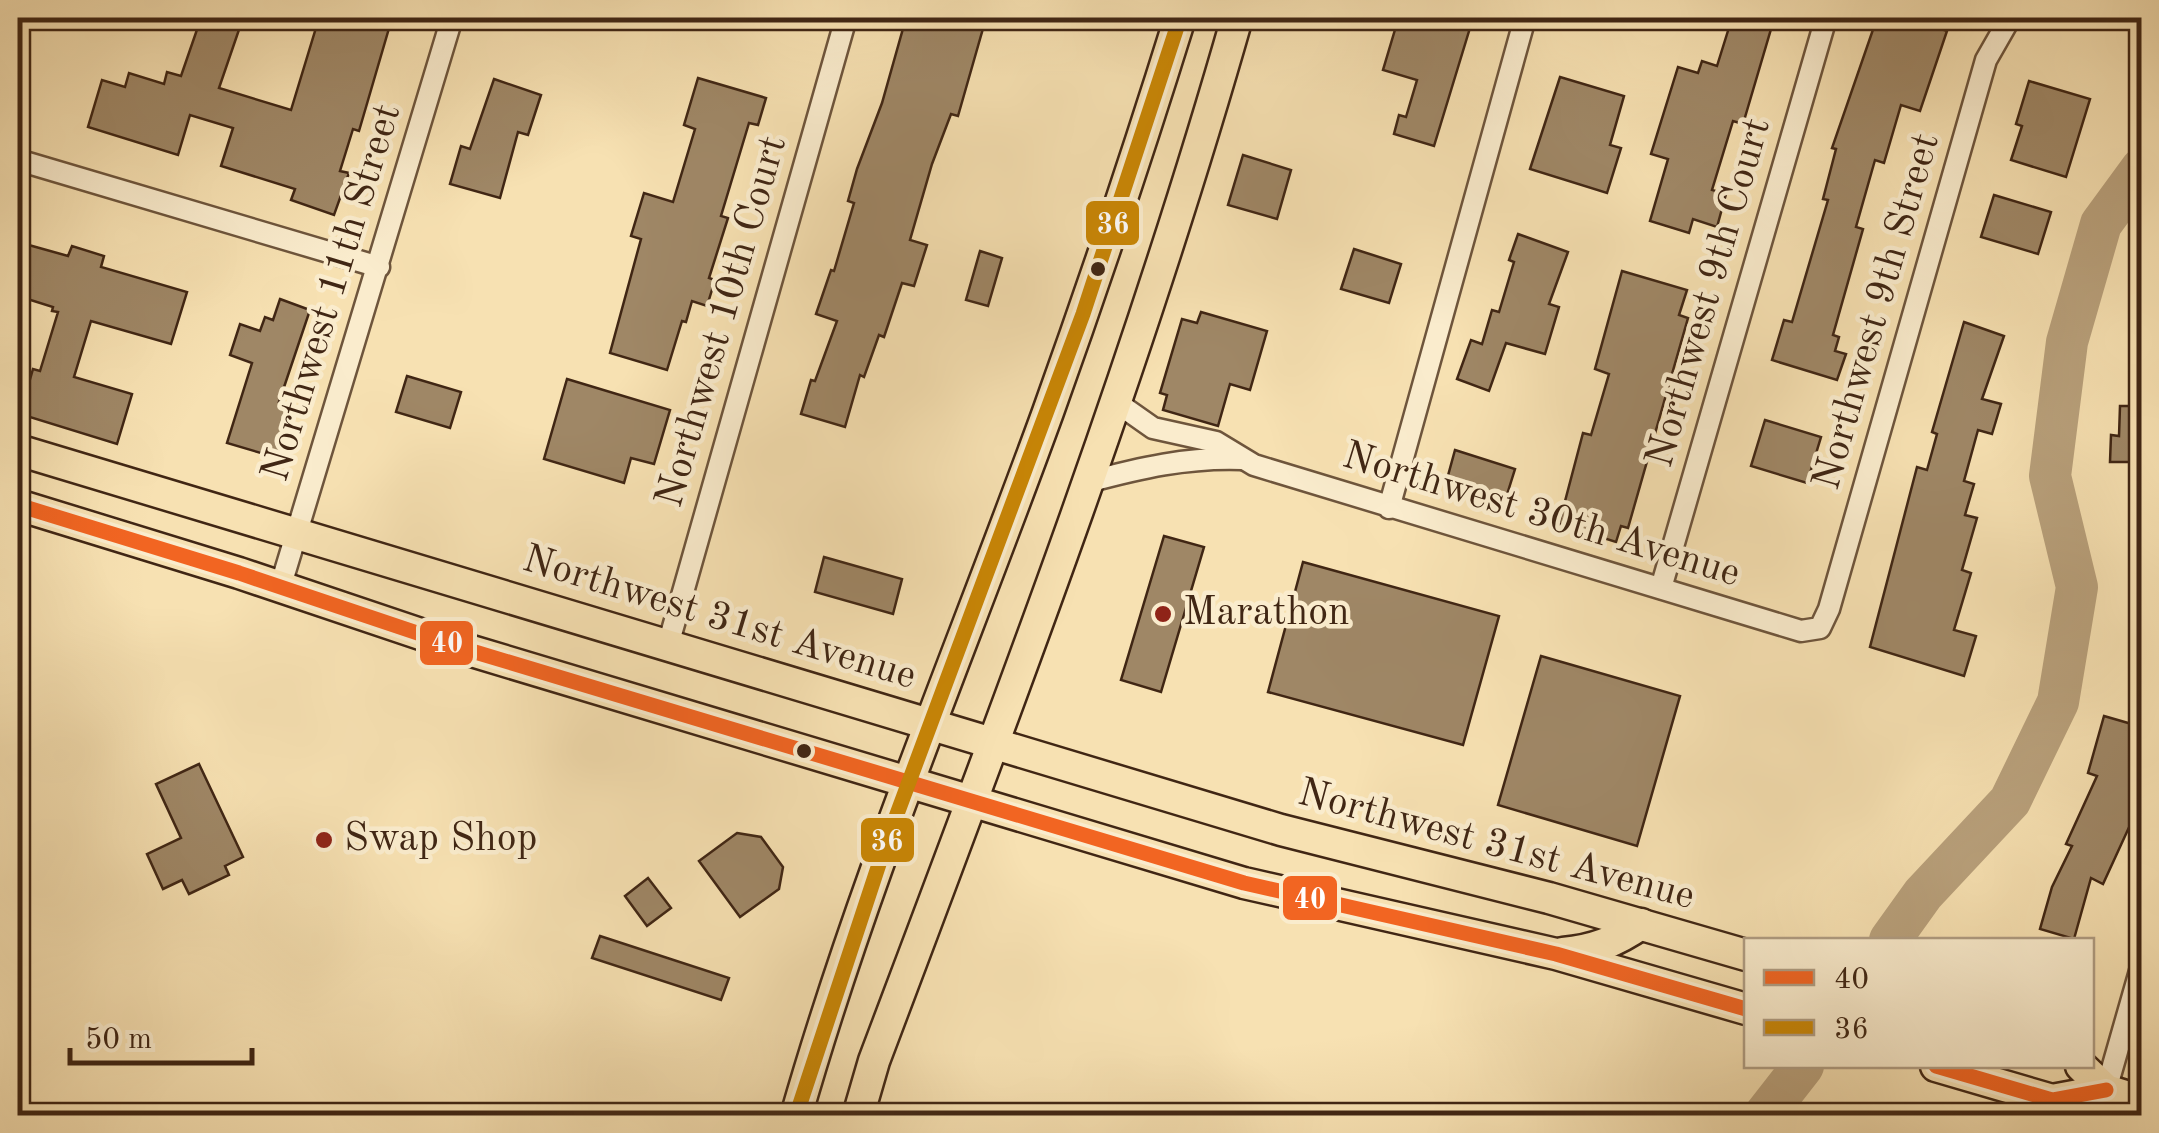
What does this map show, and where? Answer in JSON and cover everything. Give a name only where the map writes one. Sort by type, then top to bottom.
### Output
[{"type":"main road","points":[[796,1116],[822,1026],[907,783],[1048,414],[1138,156],[1180,18]]},
{"type":"main road","points":[[858,1116],[874,1061],[1116,402],[1193,174],[1237,18]]},
{"type":"main road","name":"Northwest 31st Avenue","points":[[18,450],[1309,838],[1548,898],[1744,955]]},
{"type":"main road","points":[[18,505],[448,644],[1244,883],[1556,954],[1744,1008]]},
{"type":"main road","points":[[1556,954],[1593,950],[1620,939],[1641,924]]},
{"type":"main road","points":[[1943,1068],[2052,1100],[2106,1090],[2142,1100]]},
{"type":"main road","points":[[2083,1068],[2106,1090]]},
{"type":"street","name":"Northwest 11th Street","points":[[280,588],[452,18]]},
{"type":"street","name":"Northwest 10th Court","points":[[668,646],[846,18]]},
{"type":"street","points":[[1389,508],[1525,18]]},
{"type":"street","name":"Northwest 9th Court","points":[[1661,588],[1826,18]]},
{"type":"street","name":"Northwest 9th Street","points":[[1820,628],[1830,610],[1986,60],[2010,18]]},
{"type":"street","points":[[18,160],[379,267]]},
{"type":"street","name":"Northwest 30th Avenue","points":[[1116,402],[1153,428],[1216,442],[1244,459],[1389,508],[1801,631],[1820,628]]},
{"type":"street","name":"Northwest 30th Avenue","points":[[1088,482],[1198,457],[1244,459]]},
{"type":"street","points":[[2106,1090],[2142,964]]},
{"type":"building","points":[[201,18],[243,18],[219,88],[291,110],[319,18],[392,18],[359,131],[353,129],[340,171],[349,173],[334,215],[291,200],[295,189],[221,166],[233,128],[190,115],[178,155],[88,127],[102,80],[125,87],[129,73],[164,84],[167,72],[181,76]]},
{"type":"building","points":[[906,18],[986,18],[958,116],[951,114],[910,240],[927,245],[914,286],[902,283],[884,337],[879,335],[864,377],[860,375],[845,427],[801,414],[837,321],[816,314],[831,270],[834,271],[854,203],[848,201],[857,169],[882,103]]},
{"type":"building","points":[[1420,18],[1473,18],[1434,146],[1394,134],[1399,115],[1406,117],[1417,80],[1383,70],[1397,23],[1417,29]]},
{"type":"building","points":[[1732,18],[1771,29],[1743,124],[1733,121],[1712,190],[1726,194],[1717,227],[1693,219],[1689,233],[1650,221],[1668,159],[1651,154],[1678,67],[1698,73],[1702,61],[1717,66]]},
{"type":"building","points":[[1877,18],[1944,18],[1941,29],[1947,31],[1920,111],[1901,105],[1884,163],[1875,160],[1856,227],[1863,229],[1833,335],[1839,337],[1835,351],[1846,354],[1837,380],[1772,360],[1784,320],[1792,322],[1828,200],[1823,199],[1836,149],[1832,148]]},
{"type":"building","points":[[1560,77],[1624,96],[1610,145],[1621,148],[1607,193],[1530,169]]},
{"type":"building","points":[[698,78],[766,98],[758,125],[749,123],[721,216],[728,218],[709,278],[715,280],[707,306],[692,301],[667,370],[610,353],[641,239],[631,236],[644,193],[673,202],[695,129],[684,125]]},
{"type":"building","points":[[494,79],[541,95],[528,135],[518,132],[500,198],[450,184],[461,146],[470,149]]},
{"type":"building","points":[[2029,81],[2090,99],[2066,177],[2011,160],[2022,126],[2016,124]]},
{"type":"building","points":[[1243,155],[1291,170],[1277,219],[1228,205]]},
{"type":"building","points":[[1994,195],[2051,212],[2038,254],[1981,237]]},
{"type":"building","points":[[1518,234],[1568,252],[1549,304],[1559,307],[1545,354],[1506,343],[1489,391],[1457,379],[1471,340],[1482,344],[1492,310],[1499,312]]},
{"type":"building","points":[[18,242],[68,256],[72,246],[104,256],[101,267],[187,292],[171,344],[91,321],[74,377],[132,394],[117,444],[20,414],[33,369],[40,371],[58,312],[18,296]]},
{"type":"building","points":[[1354,249],[1401,264],[1389,303],[1341,289]]},
{"type":"building","points":[[980,251],[1002,258],[988,306],[966,300]]},
{"type":"building","points":[[1622,271],[1687,290],[1679,315],[1688,318],[1628,528],[1621,526],[1616,542],[1559,524],[1583,433],[1591,435],[1609,374],[1595,369]]},
{"type":"building","points":[[280,299],[310,310],[279,402],[294,406],[278,458],[227,443],[252,363],[230,355],[240,324],[260,331],[265,317],[273,320]]},
{"type":"building","points":[[1201,312],[1267,331],[1250,390],[1230,384],[1218,426],[1163,410],[1167,395],[1160,393],[1182,319],[1197,323]]},
{"type":"building","points":[[1964,322],[2004,336],[1982,399],[2001,404],[1992,434],[1978,430],[1964,481],[1974,484],[1965,515],[1977,518],[1962,570],[1971,573],[1954,630],[1976,636],[1964,676],[1870,647],[1917,467],[1927,470],[1937,434],[1932,432]]},
{"type":"building","points":[[407,376],[461,392],[450,428],[396,412]]},
{"type":"building","points":[[567,379],[670,410],[654,464],[631,458],[624,483],[544,459]]},
{"type":"building","points":[[2120,406],[2142,406],[2142,462],[2110,462],[2111,435],[2119,436]]},
{"type":"building","points":[[1765,420],[1821,437],[1807,483],[1751,466]]},
{"type":"building","points":[[1455,450],[1515,469],[1505,501],[1446,483]]},
{"type":"building","name":"Marathon","points":[[1164,536],[1204,547],[1161,692],[1121,680]]},
{"type":"building","points":[[824,557],[902,579],[893,614],[815,592]]},
{"type":"building","points":[[1303,562],[1499,616],[1463,745],[1268,692]]},
{"type":"building","points":[[1541,656],[1680,696],[1637,846],[1498,805]]},
{"type":"building","points":[[2104,716],[2142,727],[2142,799],[2103,884],[2091,878],[2074,938],[2071,938],[2040,929],[2052,887],[2072,846],[2066,844],[2097,776],[2088,773]]},
{"type":"building","points":[[199,764],[243,857],[225,866],[229,875],[189,894],[182,880],[163,889],[147,854],[181,838],[156,784]]},
{"type":"building","points":[[737,833],[761,837],[783,867],[779,889],[740,917],[699,861]]},
{"type":"building","points":[[648,878],[671,908],[647,926],[625,896]]},
{"type":"building","points":[[600,936],[729,978],[721,1000],[592,958]]},
{"type":"waterway","points":[[1891,938],[1923,894],[2010,801],[2058,702],[2077,587],[2050,476],[2067,342],[2101,224],[2142,168]]},
{"type":"waterway","points":[[1764,1116],[1801,1068]]},
{"type":"transit line","name":"36","points":[[796,1116],[884,849],[1083,314],[1180,18]]},
{"type":"transit line","name":"40","points":[[18,505],[239,573],[465,649],[1244,883],[1556,954],[1744,1008]]},
{"type":"transit line","name":"40","points":[[1943,1068],[2052,1100],[2106,1090]]},
{"type":"place","name":"Marathon","points":[[1163,614]]},
{"type":"place","name":"Swap Shop","points":[[324,840]]}]
